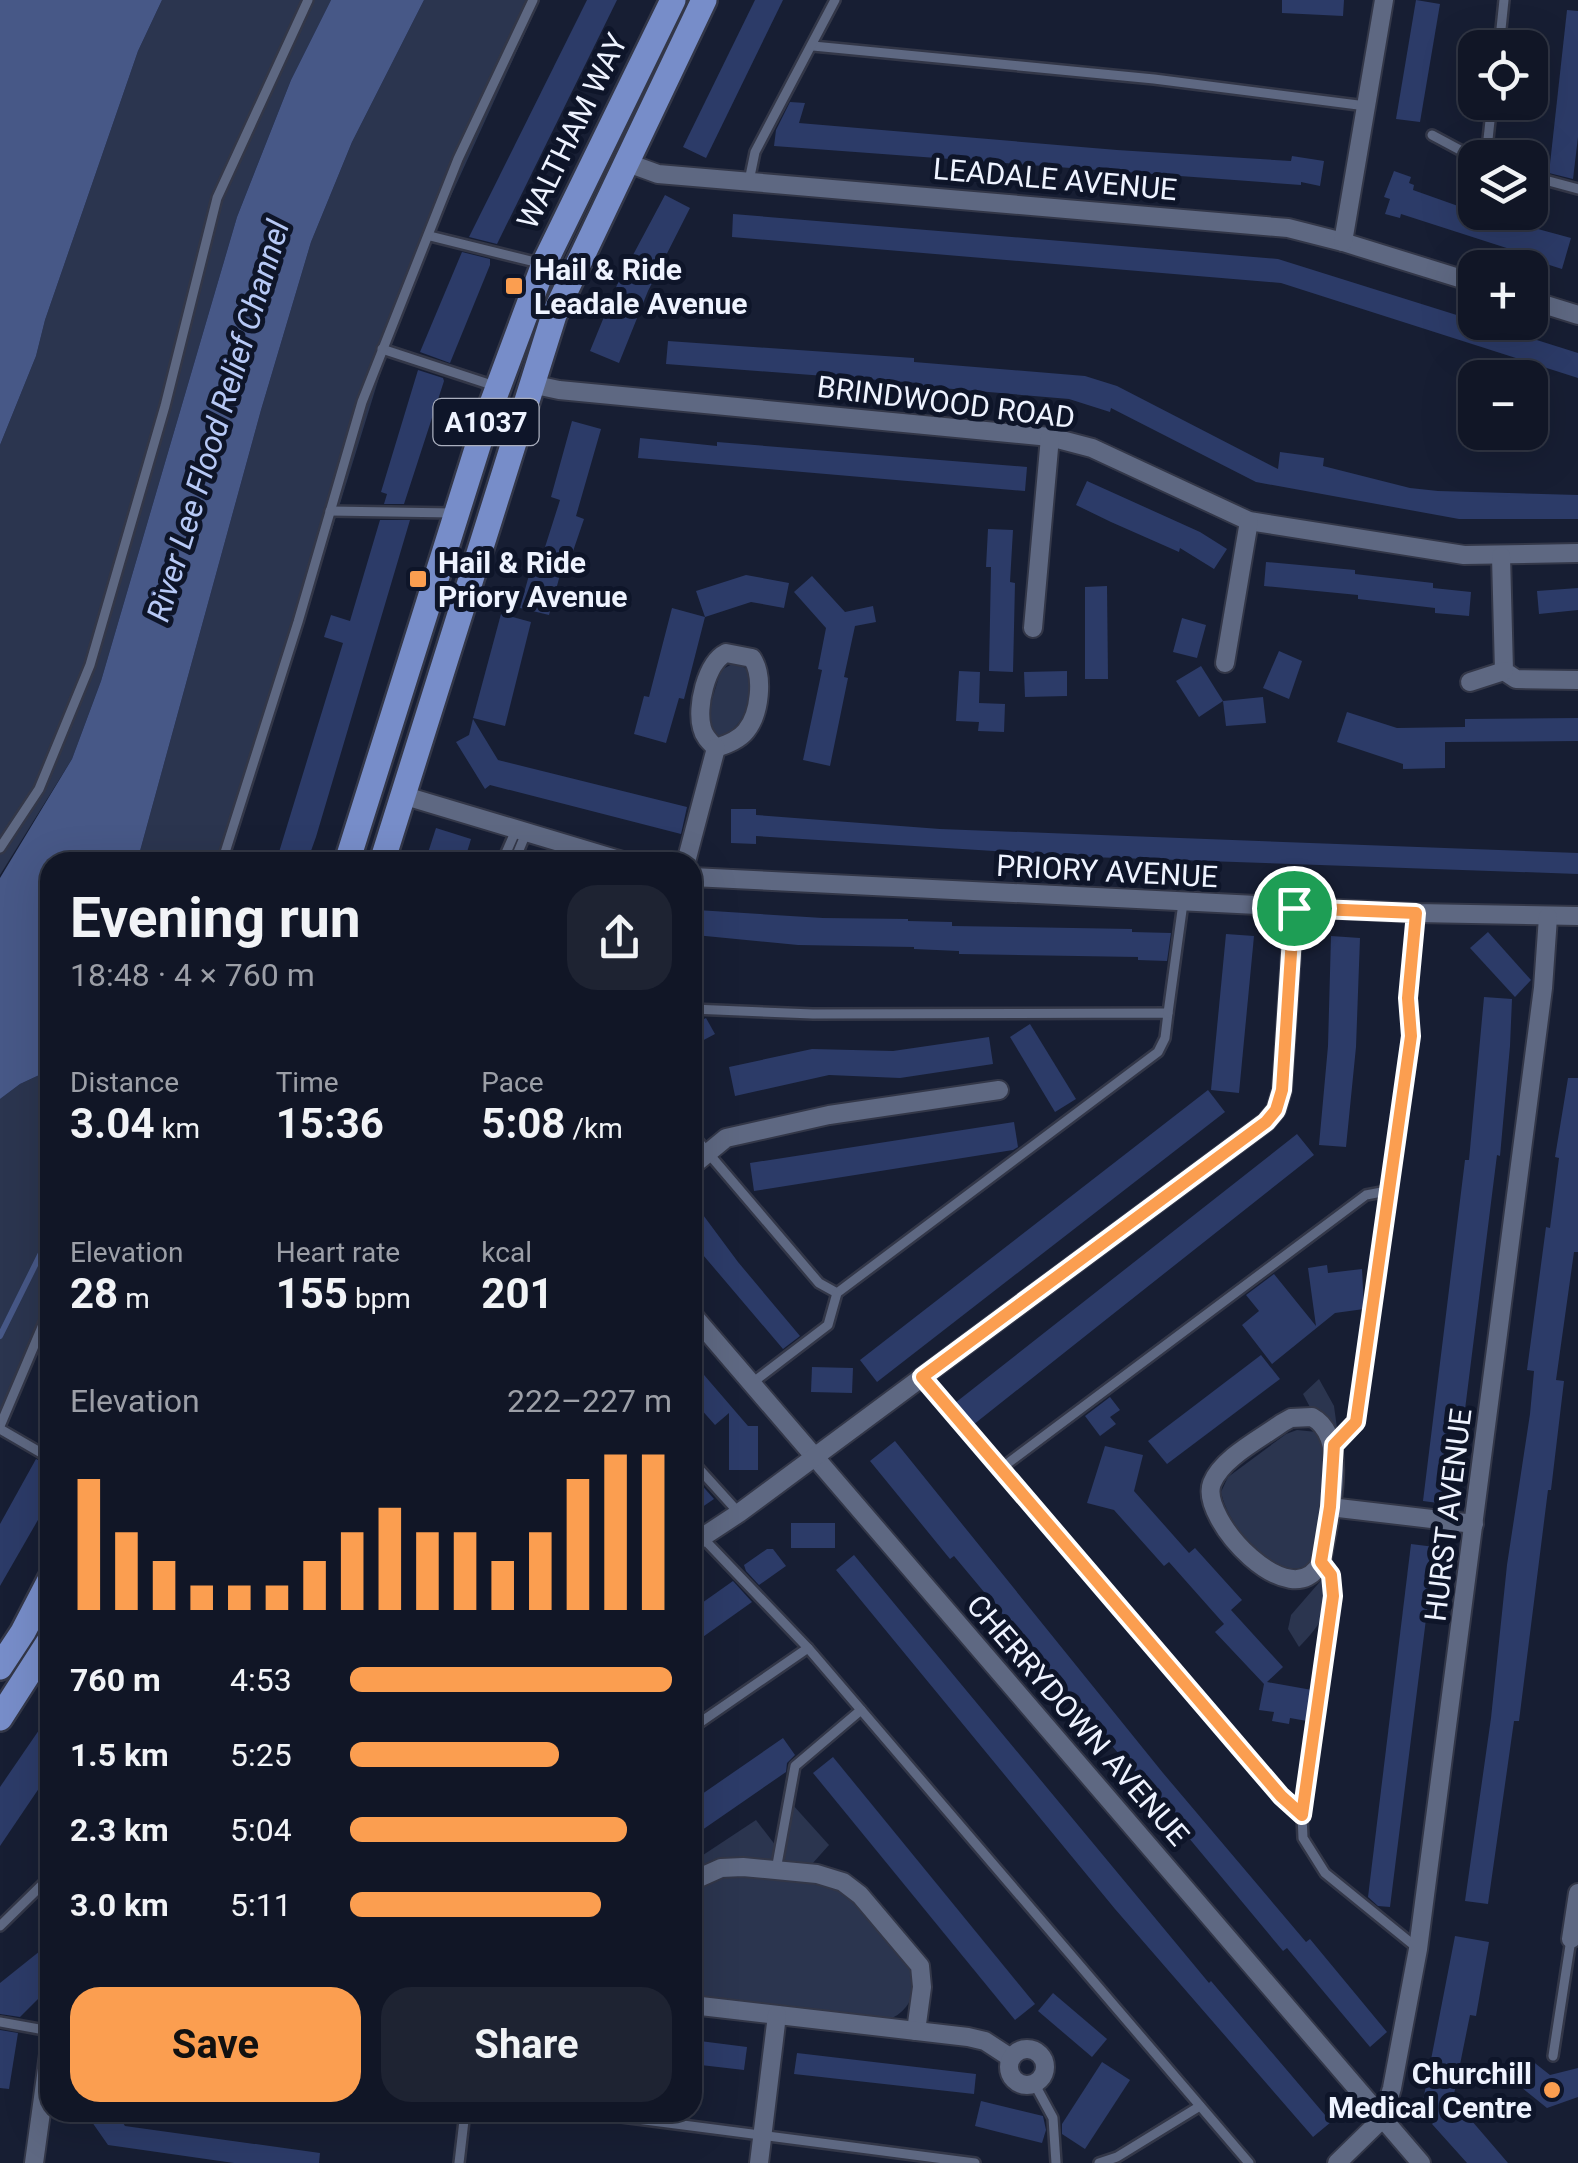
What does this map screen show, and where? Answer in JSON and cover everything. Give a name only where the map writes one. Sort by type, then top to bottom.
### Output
[{"type":"main road","name":"WALTHAM WAY","points":[[351,852],[498,387],[547,258],[672,0]]},
{"type":"main road","name":"WALTHAM WAY","points":[[385,852],[554,315],[704,0]]},
{"type":"main road","points":[[659,28],[684,40]]},
{"type":"main road","points":[[547,258],[575,264]]},
{"type":"main road","points":[[454,518],[484,528]]},
{"type":"main road","points":[[392,724],[421,733]]},
{"type":"main road","points":[[0,1667],[40,1599]]},
{"type":"main road","points":[[0,1718],[10,1682],[40,1650]]},
{"type":"street","points":[[1343,242],[1384,0]]},
{"type":"street","name":"LEADALE AVENUE","points":[[624,162],[658,174],[1234,221],[1300,230],[1458,278]]},
{"type":"street","points":[[1548,306],[1578,316]]},
{"type":"street","name":"BRINDWOOD ROAD","points":[[531,384],[578,392],[1050,437],[1092,448],[1249,520],[1464,555],[1578,553]]},
{"type":"street","points":[[1034,628],[1050,437]]},
{"type":"street","points":[[1225,663],[1249,520]]},
{"type":"street","points":[[1502,556],[1504,671]]},
{"type":"street","points":[[689,852],[716,748],[739,737],[752,722],[759,668],[744,655],[718,657],[701,703],[704,736],[716,748]]},
{"type":"street","points":[[1504,671],[1516,679],[1539,682],[1578,680]]},
{"type":"street","points":[[1470,682],[1504,671]]},
{"type":"street","points":[[402,795],[592,852]]},
{"type":"street","name":"PRIORY AVENUE","points":[[702,878],[1294,908],[1578,916]]},
{"type":"street","points":[[702,1538],[1250,1134],[1276,1110],[1282,1090],[1294,908]]},
{"type":"street","name":"HURST AVENUE","points":[[1383,2118],[1418,1949],[1543,988],[1548,917]]},
{"type":"street","points":[[702,1158],[726,1138],[829,1115],[1000,1090]]},
{"type":"street","name":"CHERRYDOWN AVENUE","points":[[702,1326],[1422,2163]]},
{"type":"street","points":[[1312,1417],[1322,1422],[1334,1445],[1330,1507],[1317,1570],[1306,1576],[1282,1578],[1268,1572],[1229,1532],[1210,1499],[1210,1490],[1222,1468],[1292,1418],[1312,1417]]},
{"type":"street","points":[[1330,1507],[1474,1524]]},
{"type":"street","points":[[702,1877],[721,1868],[817,1874],[843,1882],[860,1894],[920,1966],[922,1988],[916,2031]]},
{"type":"street","points":[[1571,1939],[1578,1893]]},
{"type":"street","points":[[702,2006],[985,2041],[1011,2058]]},
{"type":"street","points":[[759,2163],[776,2015]]},
{"type":"street","points":[[1027,2048],[1040,2054],[1045,2069],[1034,2084],[1022,2084],[1012,2077],[1011,2058],[1027,2048]]},
{"type":"street","points":[[1337,2163],[1383,2118]]},
{"type":"street","points":[[34,2163],[40,2120]]},
{"type":"lane","points":[[0,848],[38,789],[90,666],[165,406],[218,198],[308,0]]},
{"type":"lane","points":[[225,852],[362,402],[458,159],[533,0]]},
{"type":"lane","points":[[749,180],[756,152],[836,0]]},
{"type":"lane","points":[[1501,30],[1504,0]]},
{"type":"lane","points":[[813,46],[1154,79],[1366,106]]},
{"type":"lane","points":[[1432,134],[1458,149]]},
{"type":"lane","points":[[1548,181],[1578,189]]},
{"type":"lane","points":[[430,236],[547,258]]},
{"type":"lane","points":[[382,349],[498,387]]},
{"type":"lane","points":[[330,510],[454,518]]},
{"type":"lane","points":[[508,852],[521,831]]},
{"type":"lane","points":[[516,852],[521,831]]},
{"type":"lane","points":[[752,1384],[828,1325],[838,1294],[1158,1052],[1165,1038],[1183,903]]},
{"type":"lane","points":[[1334,1445],[1356,1422],[1411,1036],[1408,998],[1416,913]]},
{"type":"lane","points":[[702,1009],[814,1014],[1168,1013]]},
{"type":"lane","points":[[702,1162],[819,1283],[838,1294]]},
{"type":"lane","points":[[1000,1469],[1366,1195],[1388,1191]]},
{"type":"lane","points":[[40,1332],[0,1428],[40,1452]]},
{"type":"lane","points":[[922,1377],[1281,1796],[1302,1815]]},
{"type":"lane","points":[[702,1472],[738,1513]]},
{"type":"lane","points":[[702,1546],[808,1648],[1249,2163]]},
{"type":"lane","points":[[1321,1562],[1331,1575],[1333,1596],[1302,1815],[1303,1838],[1325,1873],[1418,1949]]},
{"type":"lane","points":[[702,1721],[808,1648]]},
{"type":"lane","points":[[776,1870],[795,1766],[861,1710]]},
{"type":"lane","points":[[0,1926],[40,1887]]},
{"type":"lane","points":[[1553,2056],[1571,1939]]},
{"type":"lane","points":[[0,2022],[40,2029]]},
{"type":"lane","points":[[1034,2084],[1053,2118],[1056,2163]]},
{"type":"lane","points":[[1099,2163],[1117,2157],[1200,2106]]},
{"type":"lane","points":[[458,2163],[464,2122]]},
{"type":"lane","points":[[661,2122],[975,2163]]},
{"type":"shaded area","points":[[162,0],[331,0],[291,80],[237,217],[101,681],[72,759],[0,875],[0,445],[36,356],[138,51]]},
{"type":"shaded area","points":[[424,0],[540,0],[430,242],[391,339],[232,852],[140,852],[311,242],[352,142]]},
{"type":"shaded area","points":[[736,662],[749,671],[750,692],[742,718],[721,738],[710,730],[708,713],[721,670]]},
{"type":"shaded area","points":[[40,1075],[40,1341],[0,1429],[0,1099]]},
{"type":"shaded area","points":[[1319,1379],[1334,1406],[1337,1428],[1312,1411],[1303,1394]]},
{"type":"shaded area","points":[[1297,1430],[1317,1432],[1328,1448],[1313,1555],[1307,1566],[1293,1568],[1279,1565],[1253,1547],[1232,1519],[1221,1492],[1228,1477]]},
{"type":"shaded area","points":[[1324,1577],[1328,1598],[1324,1615],[1299,1647],[1288,1629],[1291,1615]]},
{"type":"shaded area","points":[[792,1804],[829,1845],[812,1864],[782,1863]]},
{"type":"shaded area","points":[[756,1820],[776,1846],[772,1861],[702,1867],[702,1856]]},
{"type":"shaded area","points":[[737,1875],[806,1881],[845,1894],[871,1918],[908,1964],[914,1979],[910,2001],[900,2013],[886,2020],[702,1999],[702,1886]]},
{"type":"water","points":[[0,0],[162,0],[138,51],[36,356],[0,445]]},
{"type":"water","name":"River Lee Flood Relief Channel","points":[[331,0],[424,0],[352,142],[311,242],[140,852],[40,852],[40,1075],[0,1099],[0,878],[72,759],[101,681],[237,217],[291,80]]},
{"type":"building","points":[[587,0],[617,0],[497,244],[469,237]]},
{"type":"building","points":[[755,0],[783,0],[706,158],[683,147]]},
{"type":"building","points":[[1282,0],[1344,0],[1343,16],[1282,13]]},
{"type":"building","points":[[1416,0],[1440,4],[1420,122],[1396,119]]},
{"type":"building","points":[[1567,10],[1578,11],[1578,137],[1573,179],[1549,173]]},
{"type":"building","points":[[790,102],[805,103],[799,123],[1117,150],[1291,161],[1292,156],[1324,161],[1320,186],[774,146],[776,130]]},
{"type":"building","points":[[1394,171],[1411,177],[1413,190],[1458,206],[1458,230],[1541,230],[1571,238],[1562,269],[1548,265],[1548,250],[1513,250],[1401,214],[1400,218],[1385,214],[1390,199],[1384,197]]},
{"type":"building","points":[[665,195],[690,208],[648,291],[619,363],[590,351],[617,285]]},
{"type":"building","points":[[733,214],[1278,259],[1458,315],[1458,340],[1281,283],[732,237]]},
{"type":"building","points":[[462,252],[490,259],[490,265],[450,363],[420,352]]},
{"type":"building","points":[[1459,340],[1537,340],[1578,353],[1578,378],[1548,368],[1548,360],[1522,360]]},
{"type":"building","points":[[668,341],[914,358],[914,362],[1085,376],[1117,386],[1278,469],[1280,452],[1324,458],[1323,466],[1410,488],[1578,495],[1578,519],[1459,519],[1256,482],[1111,408],[1110,412],[1069,399],[918,383],[666,364]]},
{"type":"building","points":[[418,370],[444,381],[404,504],[384,504],[387,494],[381,492]]},
{"type":"building","points":[[572,421],[601,429],[576,516],[584,519],[568,566],[563,564],[549,615],[520,608],[532,564],[539,566],[560,500],[551,497]]},
{"type":"building","points":[[640,438],[1027,467],[1025,491],[638,458]]},
{"type":"building","points":[[1087,481],[1200,532],[1227,549],[1214,569],[1180,548],[1179,552],[1076,505]]},
{"type":"building","points":[[380,520],[410,520],[311,852],[279,852],[343,643],[324,637],[331,615],[350,621]]},
{"type":"building","points":[[988,529],[1013,530],[1013,672],[989,671]]},
{"type":"building","points":[[1266,562],[1355,570],[1355,574],[1433,583],[1433,588],[1471,592],[1469,616],[1358,599],[1358,595],[1264,586]]},
{"type":"building","points":[[746,575],[789,583],[784,608],[751,602],[705,617],[696,591]]},
{"type":"building","points":[[812,576],[845,612],[873,606],[876,622],[855,626],[830,766],[803,760],[822,670],[818,669],[826,628],[794,592]]},
{"type":"building","points":[[1107,586],[1108,679],[1085,679],[1085,587]]},
{"type":"building","points":[[1578,588],[1578,610],[1539,614],[1537,591]]},
{"type":"building","points":[[672,608],[705,617],[684,699],[679,698],[666,743],[634,734],[644,696],[649,697]]},
{"type":"building","points":[[501,614],[531,622],[505,726],[473,718]]},
{"type":"building","points":[[1182,618],[1206,625],[1197,658],[1173,652]]},
{"type":"building","points":[[1279,651],[1302,661],[1289,699],[1263,688]]},
{"type":"building","points":[[1201,666],[1223,701],[1199,717],[1176,681]]},
{"type":"building","points":[[959,671],[980,672],[979,703],[1005,704],[1004,732],[978,731],[979,722],[956,721]]},
{"type":"building","points":[[1067,671],[1067,696],[1025,697],[1024,672]]},
{"type":"building","points":[[1263,697],[1266,723],[1226,726],[1223,701]]},
{"type":"building","points":[[1347,712],[1397,728],[1465,727],[1465,719],[1578,718],[1578,741],[1445,742],[1445,768],[1403,769],[1403,764],[1337,742]]},
{"type":"building","points":[[473,719],[498,760],[687,807],[681,834],[490,785],[485,789],[456,742],[469,735]]},
{"type":"building","points":[[731,809],[756,809],[756,815],[940,829],[1578,853],[1578,874],[1090,857],[756,836],[756,844],[731,843]]},
{"type":"building","points":[[436,828],[471,839],[467,852],[428,852]]},
{"type":"building","points":[[702,910],[908,919],[952,922],[952,926],[1171,933],[1167,961],[1138,957],[959,954],[914,947],[798,945],[702,936]]},
{"type":"building","points":[[1488,932],[1531,980],[1515,997],[1470,948]]},
{"type":"building","points":[[1226,934],[1254,936],[1239,1093],[1211,1090]]},
{"type":"building","points":[[1331,936],[1360,938],[1356,1047],[1346,1147],[1319,1145],[1328,1046]]},
{"type":"building","points":[[1484,997],[1512,999],[1510,1046],[1500,1156],[1497,1155],[1453,1505],[1423,1501],[1465,1160],[1469,1160]]},
{"type":"building","points":[[706,1018],[715,1034],[702,1041],[702,1020]]},
{"type":"building","points":[[1030,1024],[1076,1099],[1055,1112],[1010,1037]]},
{"type":"building","points":[[989,1037],[993,1064],[900,1078],[829,1075],[735,1096],[729,1067],[812,1049],[893,1051]]},
{"type":"building","points":[[1568,1078],[1578,1078],[1578,1252],[1574,1252],[1556,1380],[1564,1381],[1551,1490],[1519,1721],[1514,1721],[1488,1904],[1465,1901],[1530,1414],[1534,1371],[1527,1370],[1546,1227],[1550,1228],[1559,1158],[1555,1157]]},
{"type":"building","points":[[1208,1090],[1225,1112],[877,1382],[860,1360]]},
{"type":"building","points":[[1014,1122],[1018,1147],[1013,1150],[754,1191],[750,1163]]},
{"type":"building","points":[[1297,1134],[1314,1155],[973,1425],[955,1403]]},
{"type":"building","points":[[702,1213],[800,1336],[783,1349],[702,1254]]},
{"type":"building","points":[[1327,1265],[1328,1273],[1362,1269],[1364,1309],[1335,1313],[1272,1364],[1242,1325],[1259,1311],[1246,1295],[1274,1274],[1316,1326],[1308,1268]]},
{"type":"building","points":[[1261,1355],[1280,1379],[1167,1464],[1148,1441]]},
{"type":"building","points":[[812,1367],[853,1368],[852,1393],[811,1392]]},
{"type":"building","points":[[702,1373],[748,1426],[758,1426],[758,1470],[729,1470],[729,1413],[715,1425],[702,1410]]},
{"type":"building","points":[[1110,1397],[1120,1410],[1110,1417],[1116,1424],[1100,1436],[1085,1416]]},
{"type":"building","points":[[895,1441],[1163,1773],[1387,2032],[1370,2047],[1287,1948],[1283,1951],[954,1556],[950,1559],[870,1461]]},
{"type":"building","points":[[1105,1446],[1143,1455],[1134,1491],[1189,1553],[1195,1548],[1242,1600],[1231,1610],[1283,1667],[1267,1682],[1312,1690],[1307,1721],[1272,1721],[1274,1712],[1259,1710],[1264,1684],[1215,1632],[1224,1624],[1169,1562],[1164,1566],[1114,1510],[1087,1503]]},
{"type":"building","points":[[36,1459],[40,1461],[40,1516],[0,1586],[0,1524]]},
{"type":"building","points":[[702,1485],[714,1499],[702,1507]]},
{"type":"building","points":[[791,1523],[835,1523],[835,1548],[791,1548]]},
{"type":"building","points":[[1411,1544],[1435,1547],[1390,1907],[1378,1906],[1368,1897]]},
{"type":"building","points":[[773,1549],[786,1566],[759,1585],[744,1565]]},
{"type":"building","points":[[854,1555],[1209,1983],[1331,2122],[1313,2137],[1115,1909],[836,1570]]},
{"type":"building","points":[[733,1581],[752,1602],[702,1638],[702,1603]]},
{"type":"building","points":[[40,1729],[40,1787],[0,1846],[0,1787]]},
{"type":"building","points":[[783,1738],[795,1755],[787,1763],[786,1772],[702,1830],[702,1794]]},
{"type":"building","points":[[833,1757],[1035,2004],[1015,2020],[813,1773]]},
{"type":"building","points":[[1455,1936],[1489,1942],[1476,2016],[1470,2015],[1453,2099],[1508,2163],[1467,2163],[1432,2124],[1435,2121],[1422,2106]]},
{"type":"building","points":[[40,1951],[40,1997],[20,2017],[0,2014],[0,1983]]},
{"type":"building","points":[[1053,1993],[1107,2039],[1092,2057],[1038,2011]]},
{"type":"building","points":[[0,2030],[18,2033],[9,2089],[0,2088]]},
{"type":"building","points":[[702,2041],[747,2047],[744,2070],[702,2065]]},
{"type":"building","points":[[797,2053],[976,2074],[974,2094],[794,2074]]},
{"type":"building","name":"Churchill Medical Centre","points":[[1531,2060],[1550,2075],[1578,2068],[1578,2097],[1547,2108],[1516,2083]]},
{"type":"building","points":[[1102,2062],[1130,2080],[1085,2149],[1062,2134],[1062,2124]]},
{"type":"building","points":[[981,2101],[1043,2116],[1046,2130],[1042,2143],[975,2126]]},
{"type":"building","points":[[92,2122],[122,2122],[125,2126],[320,2153],[319,2163],[234,2163],[108,2145]]},
{"type":"waterway","points":[[0,1336],[40,1255]]},
{"type":"place","name":"Hail & Ride Leadale Avenue","points":[[514,286]]},
{"type":"place","name":"Hail & Ride Priory Avenue","points":[[418,579]]},
{"type":"place","name":"Churchill Medical Centre","points":[[1552,2090]]},
{"type":"route","points":[[1294,908],[1416,913],[1408,998],[1411,1036],[1356,1422],[1334,1445],[1321,1562],[1331,1575],[1333,1596],[1302,1815],[1281,1796],[922,1377],[1266,1122],[1276,1110],[1282,1090],[1294,908]]}]
